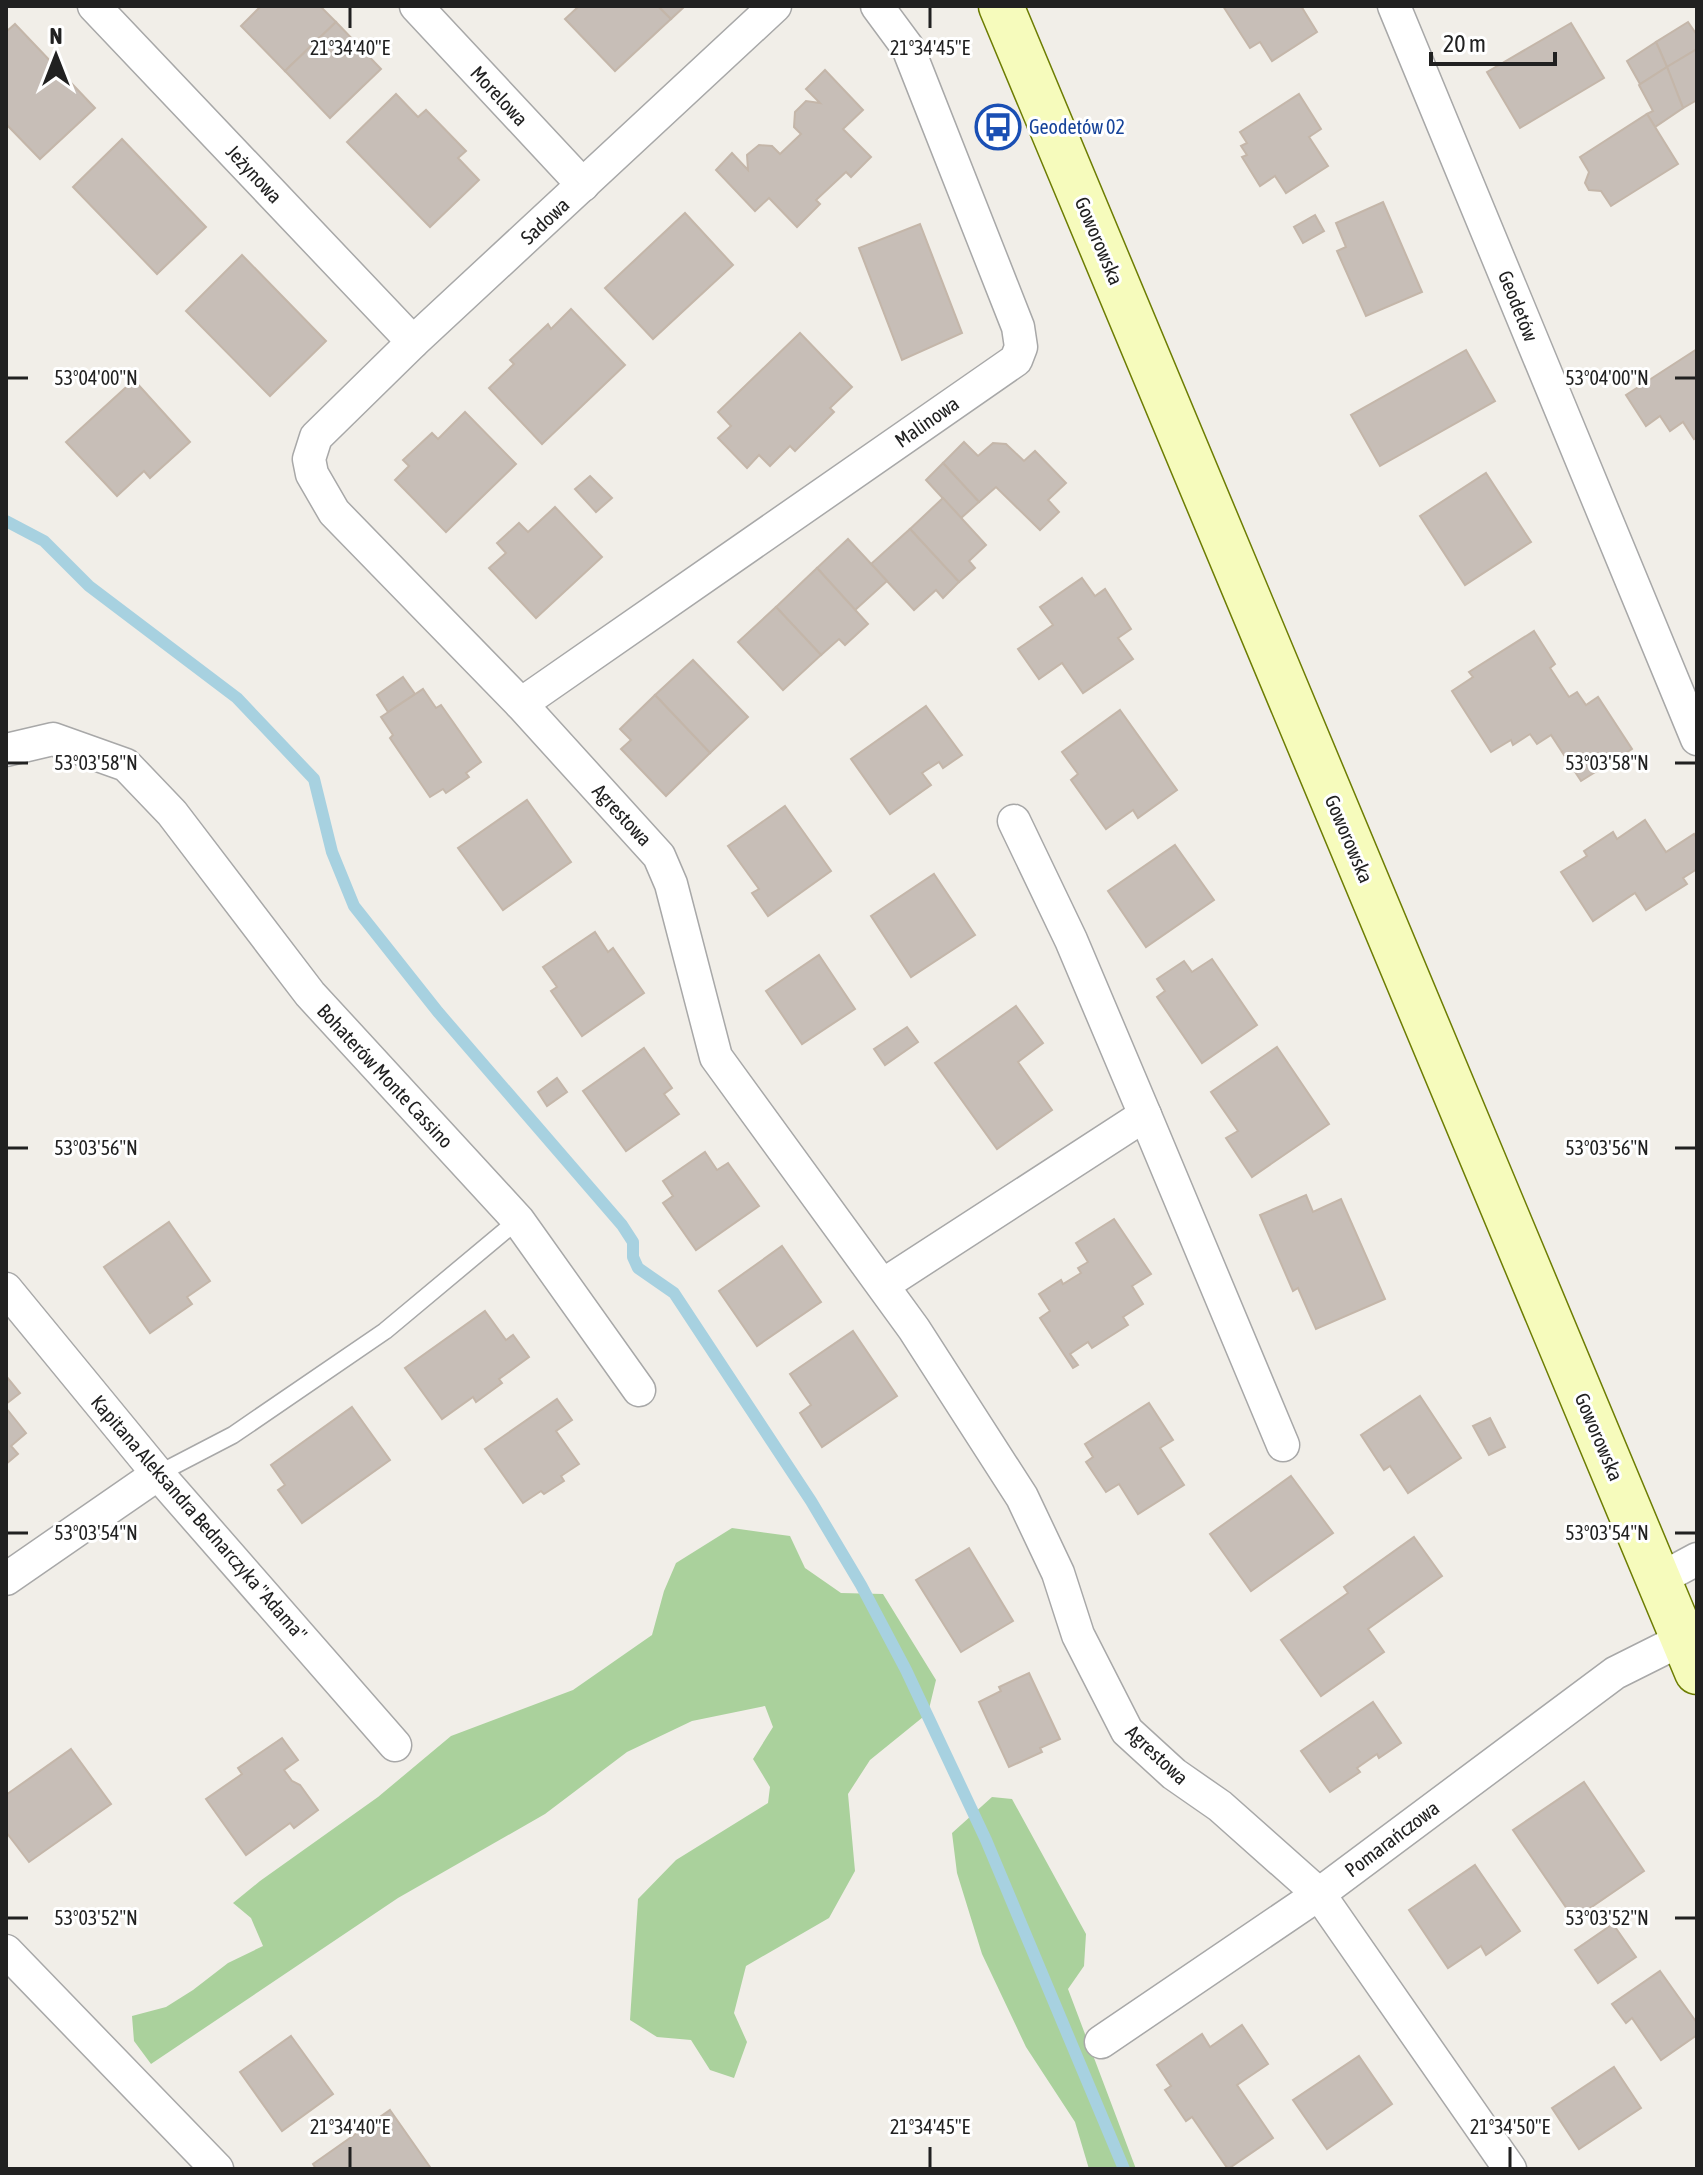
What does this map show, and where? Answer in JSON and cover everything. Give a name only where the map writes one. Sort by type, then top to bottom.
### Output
[{"type":"street","name":"Jeżynowa","points":[[94,6],[413,342]]},
{"type":"street","name":"Morelowa","points":[[416,6],[583,185]]},
{"type":"street","name":"Sadowa","points":[[316,437],[413,342],[775,6]]},
{"type":"street","name":"Malinowa","points":[[521,704],[1016,360],[1021,347],[1018,327],[908,48],[877,6]]},
{"type":"street","name":"Goworowska","points":[[1001,6],[1690,1655]]},
{"type":"street","name":"Geodetów","points":[[1394,6],[1697,739]]},
{"type":"street","name":"Agrestowa","points":[[316,437],[309,459],[312,474],[334,512],[521,704],[659,856],[671,884],[716,1057],[883,1285],[1022,1497],[1058,1573],[1078,1635],[1127,1731],[1174,1774],[1220,1806],[1319,1894],[1510,2169]]},
{"type":"street","name":"Bohaterów Monte Cassino","points":[[6,750],[53,739],[126,765],[172,813],[310,994],[518,1220],[639,1390]]},
{"type":"street","points":[[1014,821],[1071,940],[1283,1445]]},
{"type":"street","points":[[883,1285],[1145,1115]]},
{"type":"street","name":"Kapitana Aleksandra Bednarczyka \"Adama\"","points":[[6,1289],[158,1474],[395,1745]]},
{"type":"street","points":[[6,1579],[158,1474]]},
{"type":"street","points":[[1658,1580],[1697,1559]]},
{"type":"street","name":"Pomarańczowa","points":[[1101,2042],[1319,1894],[1615,1673],[1690,1655]]},
{"type":"street","points":[[6,1951],[217,2169]]},
{"type":"lane","points":[[158,1474],[233,1435],[385,1331],[518,1220]]},
{"type":"green space","points":[[732,1528],[790,1536],[805,1568],[841,1593],[883,1594],[936,1680],[928,1713],[870,1760],[848,1794],[855,1871],[829,1918],[746,1966],[734,2013],[747,2042],[734,2078],[710,2070],[691,2040],[657,2037],[630,2020],[638,1899],[676,1860],[768,1803],[770,1787],[753,1759],[773,1727],[765,1706],[692,1721],[627,1752],[545,1814],[398,1898],[151,2064],[134,2041],[132,2016],[166,2007],[228,1963],[263,1946],[251,1918],[233,1903],[378,1797],[451,1736],[573,1690],[652,1635],[664,1591],[676,1563]]},
{"type":"green space","points":[[992,1797],[1012,1799],[1086,1934],[1084,1966],[1068,1989],[1136,2169],[1089,2169],[1075,2122],[1026,2047],[982,1954],[957,1873],[952,1833]]},
{"type":"building","points":[[261,6],[320,6],[336,22],[285,71],[241,26]]},
{"type":"building","points":[[579,6],[658,6],[671,19],[615,71],[565,19]]},
{"type":"building","points":[[658,6],[685,6],[671,19]]},
{"type":"building","points":[[1223,6],[1301,6],[1317,32],[1272,61],[1260,42],[1250,48]]},
{"type":"building","points":[[336,22],[381,69],[330,118],[285,71]]},
{"type":"building","points":[[1688,22],[1697,35],[1697,49],[1667,67],[1656,42]]},
{"type":"building","points":[[1571,23],[1604,78],[1520,128],[1487,72]]},
{"type":"building","points":[[15,24],[95,108],[40,159],[6,124],[6,32]]},
{"type":"building","points":[[1656,42],[1667,67],[1640,84],[1627,61]]},
{"type":"building","points":[[1697,49],[1697,100],[1683,108],[1667,67]]},
{"type":"building","points":[[1667,67],[1683,108],[1655,127],[1647,114],[1653,111],[1639,85]]},
{"type":"building","points":[[825,70],[863,110],[843,129],[871,157],[851,177],[846,172],[816,200],[820,204],[797,227],[769,198],[755,211],[716,170],[732,153],[748,170],[747,155],[759,145],[772,146],[780,154],[801,134],[794,127],[795,112],[806,101],[820,103],[806,89]]},
{"type":"building","points":[[396,94],[418,117],[426,110],[466,151],[458,158],[479,180],[430,227],[347,142]]},
{"type":"building","points":[[1299,94],[1321,129],[1309,137],[1328,166],[1286,193],[1275,176],[1260,186],[1242,157],[1247,155],[1241,146],[1247,143],[1240,132]]},
{"type":"building","points":[[1647,114],[1678,164],[1611,206],[1601,191],[1589,190],[1585,183],[1589,172],[1580,157]]},
{"type":"building","points":[[122,139],[206,227],[157,274],[73,187]]},
{"type":"building","points":[[1383,202],[1422,292],[1366,316],[1337,251],[1346,247],[1336,223]]},
{"type":"building","points":[[685,213],[733,265],[653,339],[605,288]]},
{"type":"building","points":[[1315,215],[1324,231],[1303,243],[1294,227]]},
{"type":"building","points":[[920,224],[962,333],[902,360],[859,248]]},
{"type":"building","points":[[242,255],[326,341],[270,396],[186,311]]},
{"type":"building","points":[[571,309],[625,365],[542,444],[489,388],[514,364],[510,360],[548,324],[551,329]]},
{"type":"building","points":[[800,333],[852,387],[830,408],[834,412],[795,451],[790,446],[770,466],[759,455],[747,468],[718,438],[731,426],[718,412]]},
{"type":"building","points":[[1697,349],[1697,437],[1694,439],[1683,422],[1670,431],[1660,416],[1646,426],[1626,395]]},
{"type":"building","points":[[1466,350],[1495,401],[1380,466],[1351,415]]},
{"type":"building","points":[[134,380],[190,442],[150,478],[144,471],[117,496],[66,442]]},
{"type":"building","points":[[465,412],[516,464],[446,532],[395,480],[409,466],[403,460],[432,433],[438,439]]},
{"type":"building","points":[[964,442],[978,456],[993,443],[1006,444],[1024,461],[1035,451],[1066,483],[1048,500],[1059,512],[1040,530],[996,487],[979,502],[943,463]]},
{"type":"building","points":[[943,463],[979,502],[961,518],[926,480]]},
{"type":"building","points":[[1486,473],[1531,542],[1465,585],[1420,516]]},
{"type":"building","points":[[590,476],[612,498],[596,512],[575,489]]},
{"type":"building","points":[[943,498],[986,545],[969,561],[975,568],[959,582],[910,529]]},
{"type":"building","points":[[555,507],[602,557],[536,618],[489,568],[506,553],[497,543],[519,523],[528,532]]},
{"type":"building","points":[[910,529],[959,582],[943,598],[936,590],[914,610],[871,564]]},
{"type":"building","points":[[848,539],[887,581],[855,610],[817,568]]},
{"type":"building","points":[[817,568],[868,624],[845,645],[839,639],[821,655],[776,607]]},
{"type":"building","points":[[1082,578],[1095,596],[1105,589],[1131,629],[1118,638],[1133,659],[1083,693],[1062,663],[1039,679],[1018,649],[1053,625],[1040,607]]},
{"type":"building","points":[[776,607],[821,655],[783,690],[738,642]]},
{"type":"building","points":[[1534,631],[1555,664],[1550,668],[1569,697],[1577,692],[1586,705],[1598,697],[1632,749],[1581,781],[1551,735],[1537,744],[1530,734],[1513,745],[1511,740],[1491,752],[1452,691],[1473,677],[1469,672]]},
{"type":"building","points":[[693,660],[748,717],[710,753],[655,695]]},
{"type":"building","points":[[403,677],[415,694],[388,712],[377,695]]},
{"type":"building","points":[[423,689],[436,708],[441,705],[481,762],[466,773],[469,777],[446,793],[443,789],[430,797],[390,738],[393,735],[381,717]]},
{"type":"building","points":[[655,695],[710,753],[666,796],[621,749],[631,740],[620,729]]},
{"type":"building","points":[[926,706],[962,755],[943,768],[939,762],[922,773],[931,785],[890,814],[851,759]]},
{"type":"building","points":[[1120,710],[1177,790],[1138,818],[1133,810],[1106,829],[1071,780],[1078,774],[1062,752]]},
{"type":"building","points":[[527,800],[571,862],[503,910],[458,848]]},
{"type":"building","points":[[785,806],[831,871],[768,916],[752,893],[759,889],[728,846]]},
{"type":"building","points":[[1645,820],[1666,852],[1694,834],[1697,839],[1697,869],[1683,878],[1687,884],[1646,910],[1635,893],[1593,921],[1561,872],[1587,856],[1584,851],[1613,832],[1617,839]]},
{"type":"building","points":[[1175,845],[1214,900],[1146,947],[1108,891]]},
{"type":"building","points":[[934,874],[975,935],[911,977],[871,916]]},
{"type":"building","points":[[595,932],[608,952],[613,948],[644,993],[582,1036],[551,991],[557,987],[543,967]]},
{"type":"building","points":[[819,955],[855,1009],[802,1044],[766,991]]},
{"type":"building","points":[[1212,959],[1257,1025],[1202,1063],[1157,997],[1165,991],[1157,979],[1184,961],[1192,972]]},
{"type":"building","points":[[1016,1006],[1043,1043],[1018,1062],[1052,1110],[997,1149],[935,1063]]},
{"type":"building","points":[[907,1027],[918,1042],[885,1065],[874,1049]]},
{"type":"building","points":[[1277,1047],[1329,1124],[1252,1177],[1226,1138],[1238,1131],[1211,1092]]},
{"type":"building","points":[[644,1048],[672,1088],[664,1094],[679,1114],[626,1151],[583,1091]]},
{"type":"building","points":[[557,1078],[567,1092],[547,1106],[538,1092]]},
{"type":"building","points":[[705,1152],[717,1170],[728,1163],[759,1206],[696,1250],[663,1203],[673,1196],[663,1181]]},
{"type":"building","points":[[1306,1195],[1313,1212],[1341,1199],[1385,1299],[1316,1329],[1298,1288],[1293,1291],[1260,1215]]},
{"type":"building","points":[[1114,1219],[1151,1274],[1132,1286],[1143,1304],[1123,1317],[1128,1325],[1092,1348],[1088,1342],[1070,1354],[1078,1365],[1073,1368],[1040,1318],[1050,1311],[1039,1294],[1061,1280],[1063,1284],[1081,1273],[1078,1268],[1088,1262],[1076,1243]]},
{"type":"building","points":[[169,1222],[210,1281],[187,1297],[192,1304],[150,1333],[104,1267]]},
{"type":"building","points":[[782,1246],[821,1302],[757,1346],[719,1291]]},
{"type":"building","points":[[485,1311],[506,1340],[513,1335],[529,1357],[499,1379],[502,1383],[476,1402],[473,1397],[442,1419],[405,1368]]},
{"type":"building","points":[[853,1331],[897,1396],[822,1447],[800,1413],[811,1405],[790,1374]]},
{"type":"building","points":[[6,1376],[20,1393],[6,1404]]},
{"type":"building","points":[[1420,1396],[1461,1458],[1408,1493],[1390,1466],[1384,1470],[1361,1435]]},
{"type":"building","points":[[557,1399],[572,1420],[556,1431],[579,1464],[561,1476],[564,1481],[523,1503],[485,1449]]},
{"type":"building","points":[[1149,1403],[1173,1440],[1160,1448],[1184,1485],[1138,1514],[1119,1484],[1106,1492],[1086,1462],[1093,1457],[1085,1444]]},
{"type":"building","points":[[352,1407],[390,1460],[302,1523],[278,1490],[285,1485],[271,1465]]},
{"type":"building","points":[[6,1408],[26,1433],[11,1446],[18,1454],[6,1464]]},
{"type":"building","points":[[1490,1418],[1505,1447],[1489,1455],[1473,1426]]},
{"type":"building","points":[[1291,1476],[1333,1533],[1251,1591],[1210,1534]]},
{"type":"building","points":[[1414,1537],[1442,1576],[1368,1629],[1384,1652],[1321,1696],[1281,1640],[1348,1593],[1344,1587]]},
{"type":"building","points":[[969,1548],[1013,1621],[961,1652],[916,1580]]},
{"type":"building","points":[[1029,1673],[1060,1739],[1040,1748],[1042,1752],[1009,1767],[979,1702],[1001,1691],[999,1687]]},
{"type":"building","points":[[1373,1702],[1401,1743],[1379,1758],[1377,1754],[1357,1768],[1360,1772],[1330,1792],[1301,1751]]},
{"type":"building","points":[[282,1738],[298,1760],[284,1770],[292,1781],[300,1785],[318,1810],[294,1828],[290,1823],[246,1855],[206,1799],[242,1774],[238,1768]]},
{"type":"building","points":[[71,1749],[111,1804],[29,1862],[6,1832],[6,1795]]},
{"type":"building","points":[[1584,1782],[1644,1871],[1574,1919],[1513,1830]]},
{"type":"building","points":[[1475,1865],[1520,1931],[1486,1955],[1481,1946],[1448,1968],[1409,1910]]},
{"type":"building","points":[[1613,1924],[1636,1957],[1598,1983],[1575,1950]]},
{"type":"building","points":[[1660,1971],[1697,2023],[1697,2035],[1661,2060],[1632,2018],[1626,2023],[1612,2004]]},
{"type":"building","points":[[1242,2025],[1268,2064],[1237,2085],[1273,2138],[1228,2169],[1192,2117],[1186,2121],[1165,2090],[1171,2086],[1157,2065],[1202,2034],[1210,2047]]},
{"type":"building","points":[[291,2036],[333,2094],[282,2131],[240,2072]]},
{"type":"building","points":[[1359,2056],[1392,2104],[1327,2149],[1293,2100]]},
{"type":"building","points":[[1614,2067],[1641,2108],[1579,2149],[1552,2108]]},
{"type":"building","points":[[390,2110],[430,2167],[316,2169],[313,2164]]},
{"type":"waterway","points":[[6,521],[44,541],[89,586],[237,698],[314,779],[332,852],[354,906],[438,1012],[622,1225],[633,1242],[633,1257],[638,1268],[674,1293],[811,1501],[861,1585],[906,1670],[986,1840],[1124,2169]]},
{"type":"place","name":"Geodetów 02","points":[[998,127]]}]
